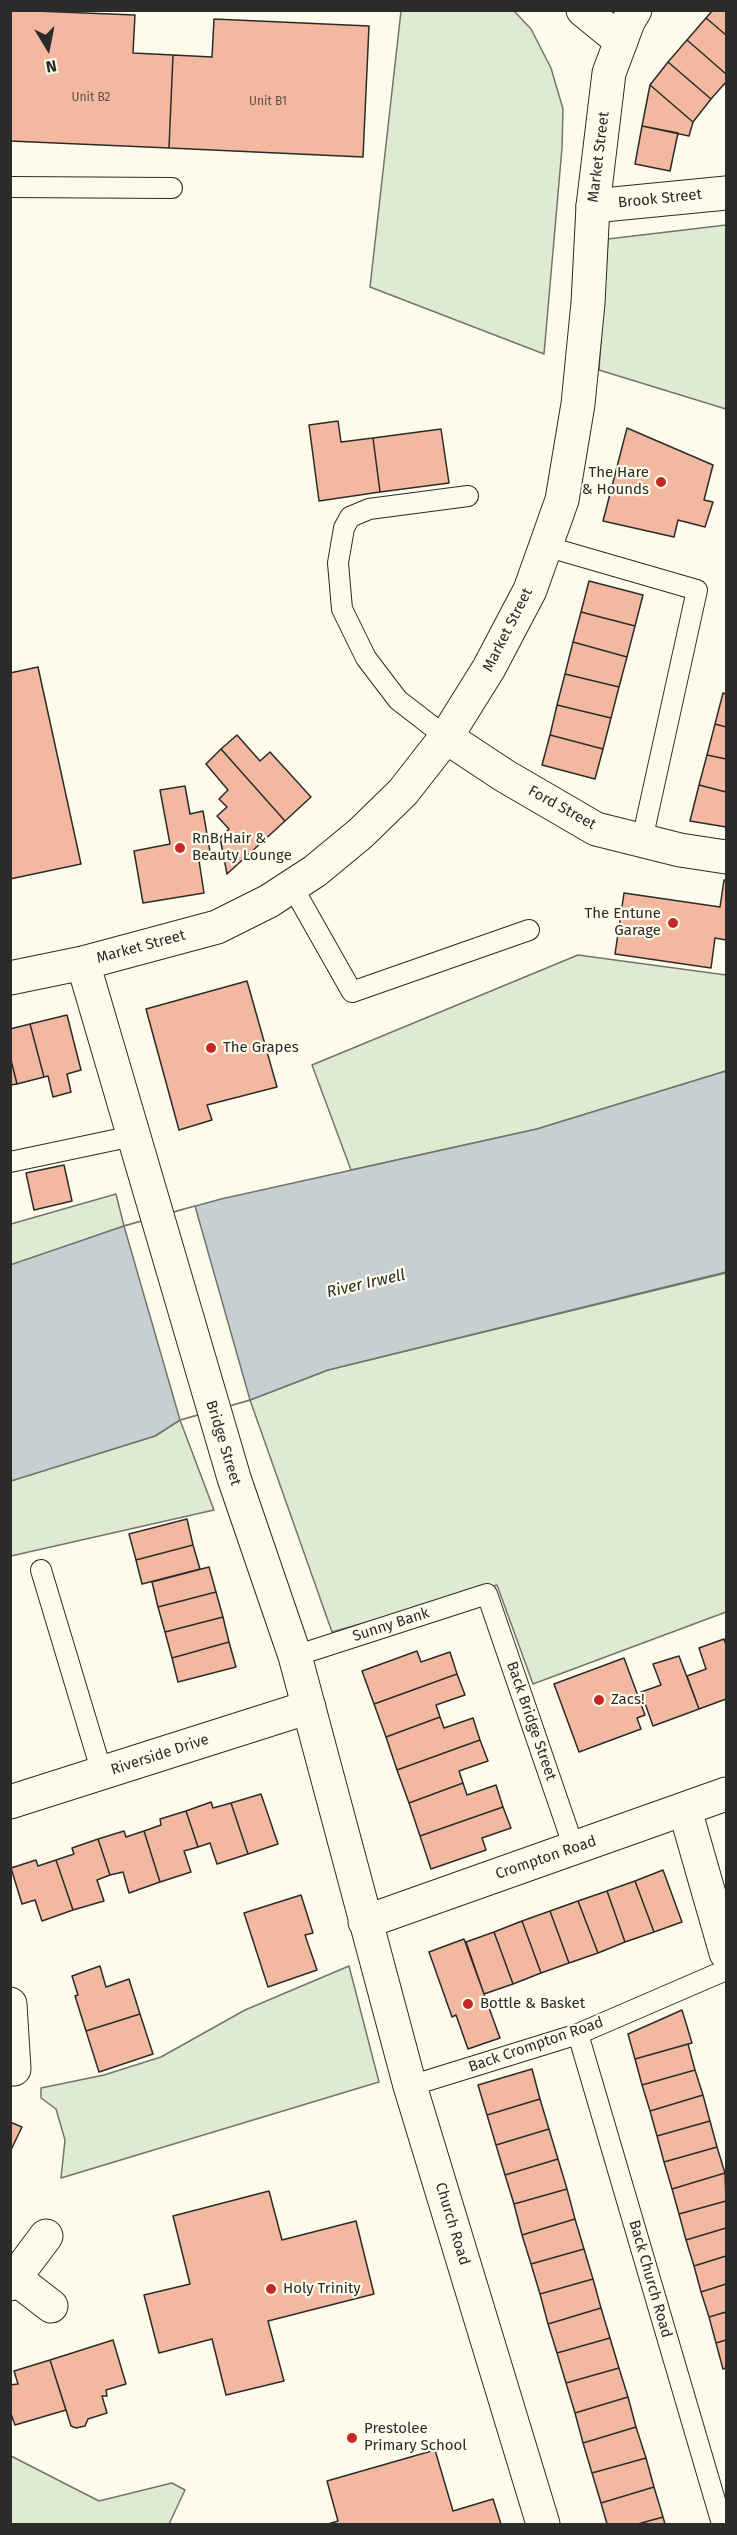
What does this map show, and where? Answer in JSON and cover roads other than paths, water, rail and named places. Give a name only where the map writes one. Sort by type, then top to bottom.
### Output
[{"type":"street","points":[[583,10],[621,40]]},
{"type":"street","name":"Market Street","points":[[10,978],[83,963],[217,927],[268,901],[292,886],[361,833],[403,792],[446,737],[489,668],[530,590],[562,500],[578,404],[588,303],[593,206],[609,73],[635,10]]},
{"type":"street","name":"Brook Street","points":[[593,206],[726,193]]},
{"type":"street","name":"Ford Street","points":[[446,737],[504,776],[596,829],[680,850],[726,857]]},
{"type":"street","name":"Bridge Street","points":[[83,963],[234,1478],[295,1656],[365,1922]]},
{"type":"street","name":"Riverside Drive","points":[[10,1802],[309,1707]]},
{"type":"street","name":"Crompton Road","points":[[365,1922],[726,1794]]},
{"type":"street","points":[[685,1810],[726,1953]]},
{"type":"street","name":"Church Road","points":[[365,1922],[410,2086],[543,2524]]},
{"type":"street","points":[[11,2015],[14,2070]]},
{"type":"street","points":[[46,2236],[13,2281],[51,2306]]},
{"type":"lane","points":[[10,187],[172,188]]},
{"type":"lane","points":[[446,737],[398,700],[366,658],[342,609],[338,563],[344,528],[350,517],[369,509],[468,496]]},
{"type":"lane","points":[[545,546],[697,590],[642,840]]},
{"type":"lane","points":[[292,886],[352,992],[530,930]]},
{"type":"lane","points":[[10,1162],[133,1136]]},
{"type":"lane","points":[[41,1570],[102,1773]]},
{"type":"lane","name":"Sunny Bank","points":[[295,1656],[487,1594]]},
{"type":"lane","name":"Back Bridge Street","points":[[487,1594],[574,1848]]},
{"type":"lane","name":"Back Crompton Road","points":[[410,2086],[578,2034],[726,1970]]},
{"type":"lane","name":"Back Church Road","points":[[578,2034],[722,2524]]},
{"type":"water","name":"River Irwell","points":[[726,1071],[726,1272],[328,1370],[250,1400],[180,1420],[155,1436],[11,1481],[10,1265],[124,1226],[221,1199],[537,1129]]},
{"type":"place","name":"The Hare & Hounds","points":[[661,482]]},
{"type":"place","name":"RnB Hair & Beauty Lounge","points":[[180,848]]},
{"type":"place","name":"The Entune Garage","points":[[673,923]]},
{"type":"place","name":"The Grapes","points":[[211,1048]]},
{"type":"place","name":"Zacs!","points":[[599,1700]]},
{"type":"place","name":"Bottle & Basket","points":[[468,2004]]},
{"type":"place","name":"Holy Trinity","points":[[271,2289]]},
{"type":"place","name":"Prestolee Primary School","points":[[352,2438]]}]
